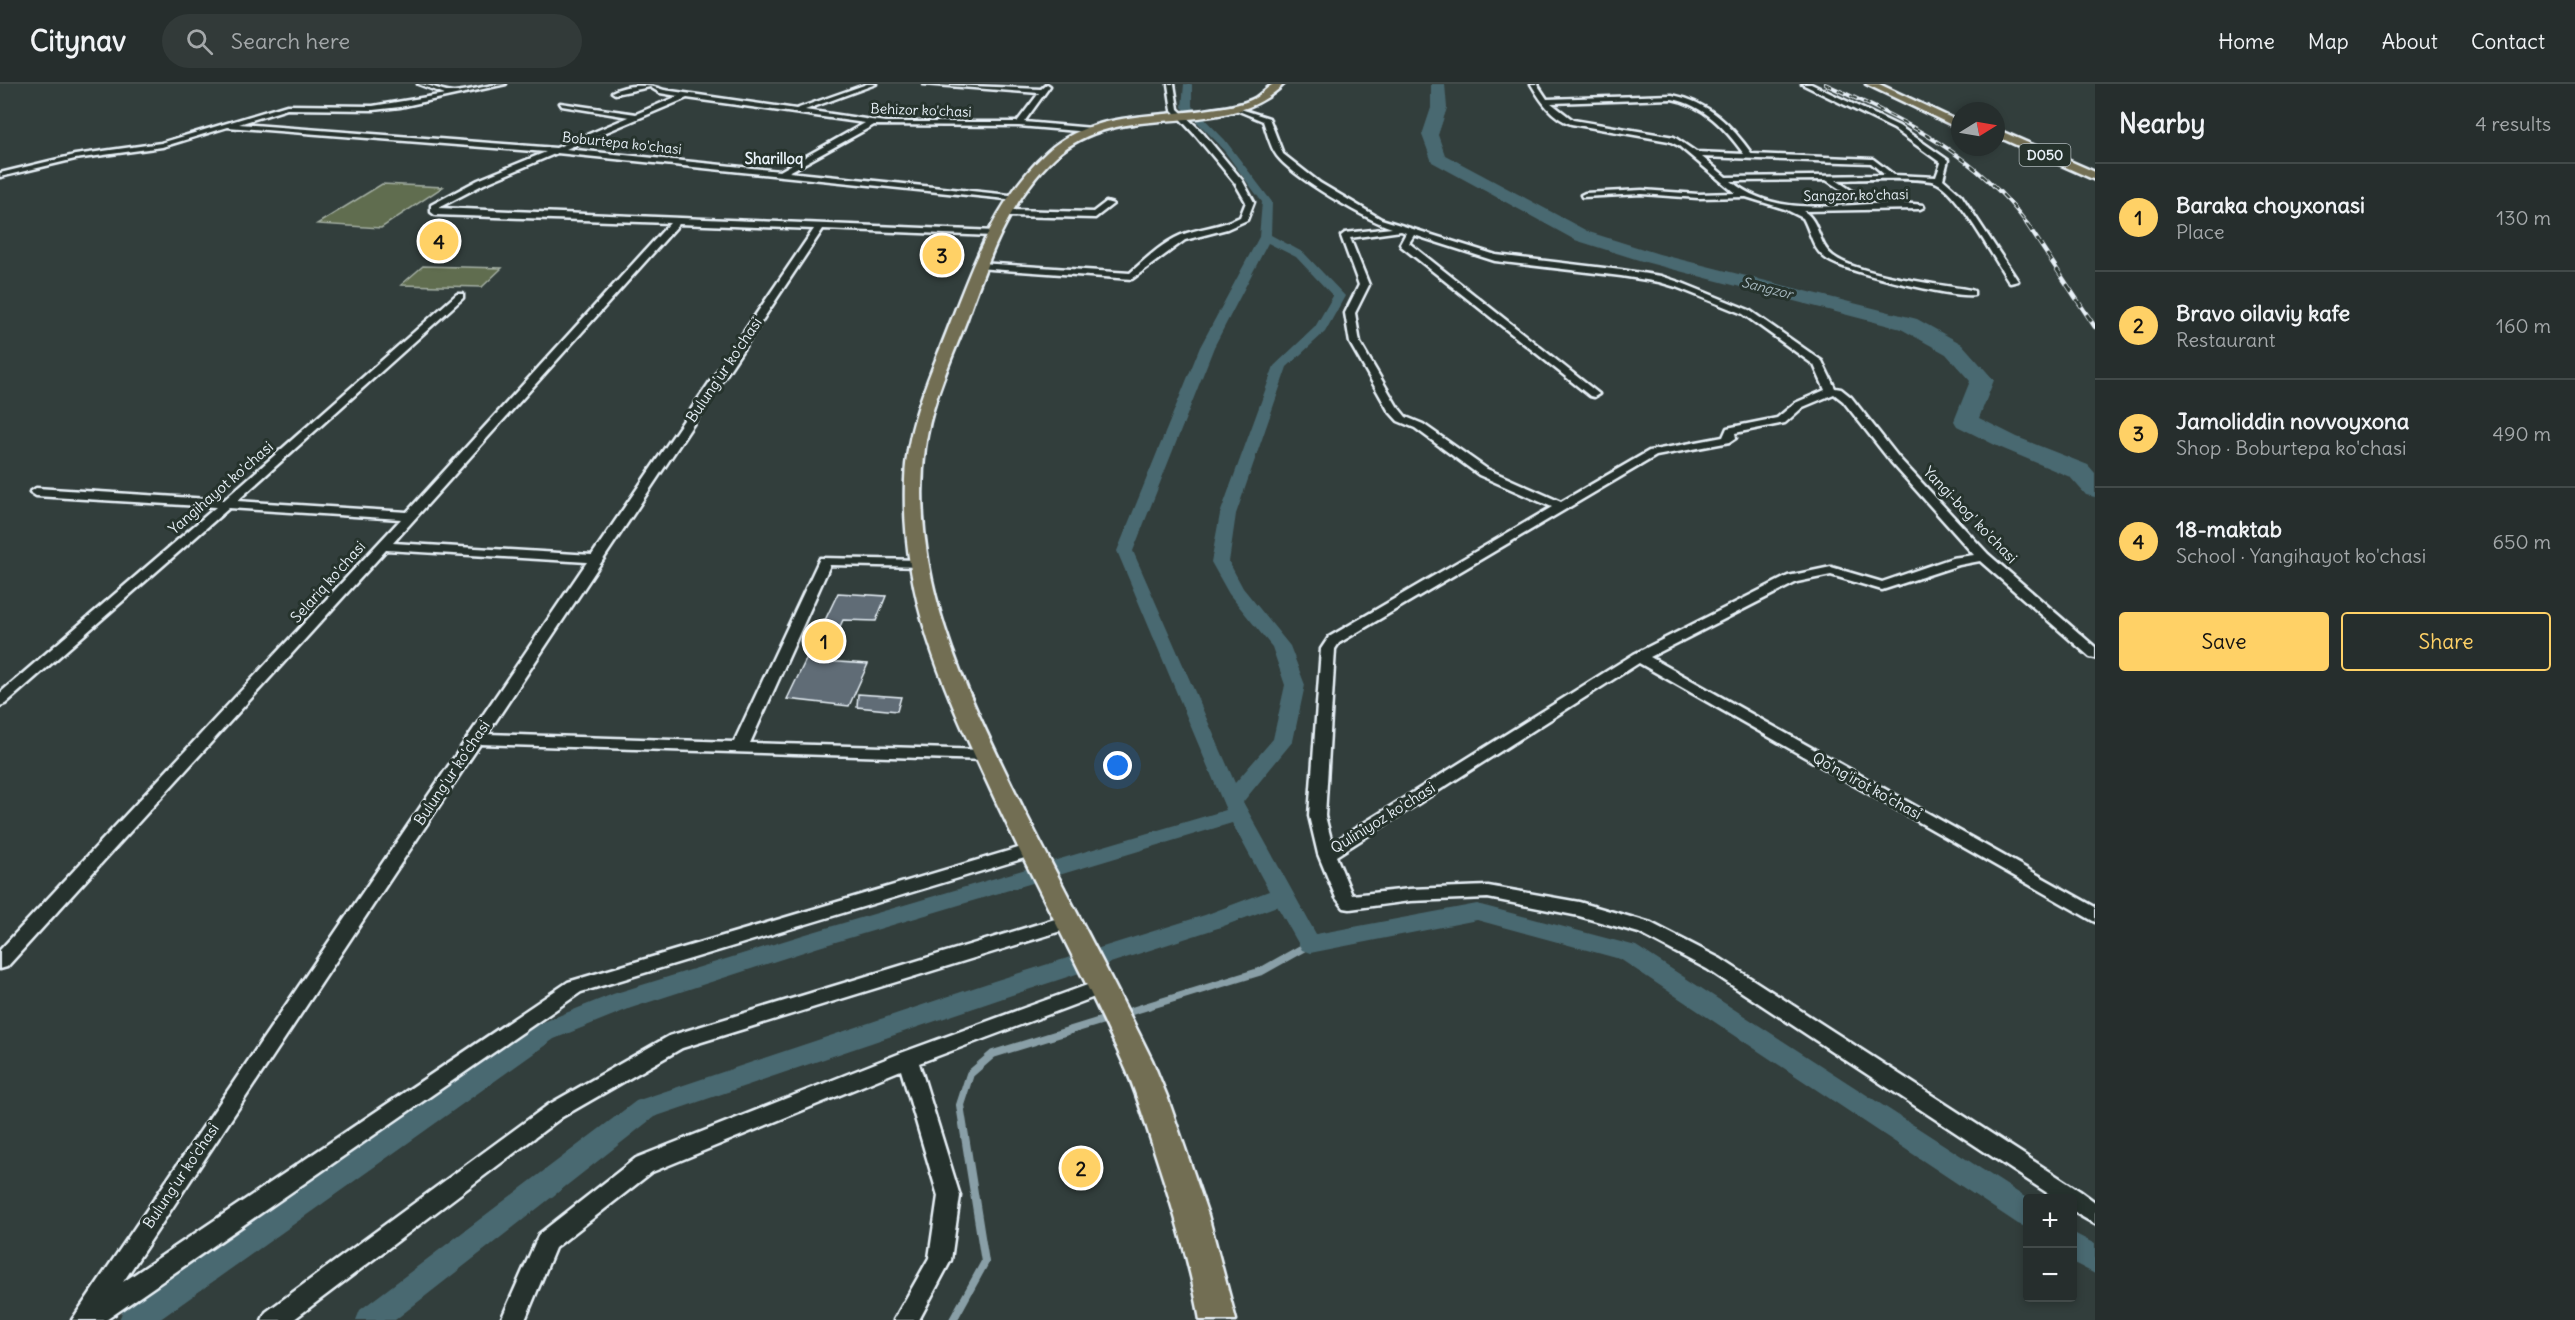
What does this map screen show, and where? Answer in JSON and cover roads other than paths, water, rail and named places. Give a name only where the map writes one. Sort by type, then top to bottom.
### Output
[{"type":"main road","points":[[1218,1320],[1190,1208],[1134,1051],[1033,852],[986,755],[941,653],[921,564],[914,508],[914,478],[921,423],[993,233],[1011,205],[1057,147],[1070,138],[1089,130],[1121,122],[1236,108],[1264,98],[1279,84]]},
{"type":"main road","points":[[1871,84],[1951,122]]},
{"type":"main road","points":[[1891,84],[1951,112]]},
{"type":"main road","name":"D050","points":[[2005,136],[2095,176]]},
{"type":"main road","name":"D050","points":[[2005,147],[2095,186]]},
{"type":"main road","points":[[2019,153],[2024,150],[2040,153]]},
{"type":"street","points":[[421,84],[436,91],[457,93]]},
{"type":"street","points":[[0,175],[75,158],[162,145],[287,107],[373,108],[400,105],[503,84]]},
{"type":"street","points":[[797,111],[873,84]]},
{"type":"street","points":[[926,84],[1043,91]]},
{"type":"street","points":[[1019,124],[1049,84]]},
{"type":"street","points":[[980,266],[1132,276],[1166,249],[1189,236],[1212,232],[1244,218],[1250,202],[1239,182],[1199,134],[1175,110],[1171,84]]},
{"type":"street","name":"Sangzor ko'chasi","points":[[1534,84],[1545,101],[1560,117],[1571,122],[1671,139],[1746,195],[1792,209],[1806,216],[1812,227],[1815,241],[1830,258],[1866,273],[1971,293]]},
{"type":"street","points":[[1805,84],[1886,123],[1932,150],[1945,162],[1939,180]]},
{"type":"street","points":[[615,92],[650,85]]},
{"type":"street","name":"Behizor ko'chasi","points":[[650,85],[662,92],[873,122],[1019,124],[1089,130]]},
{"type":"street","points":[[365,114],[412,109],[471,91]]},
{"type":"street","points":[[687,95],[481,182],[434,207],[435,212],[993,233]]},
{"type":"street","points":[[1545,101],[1672,97],[1692,100],[1731,130],[1749,155]]},
{"type":"street","points":[[562,104],[637,116]]},
{"type":"street","points":[[1236,108],[1266,120],[1280,155],[1317,185],[1378,221],[1496,258],[1621,273],[1661,279],[1678,285],[1746,312],[1818,363],[1831,391]]},
{"type":"street","points":[[782,173],[873,122]]},
{"type":"street","name":"Boburtepa ko'chasi","points":[[224,125],[555,150],[782,173],[1095,215],[1109,204]]},
{"type":"street","name":"Sangzor ko'chasi","points":[[1694,154],[1873,161],[1892,177]]},
{"type":"street","points":[[1892,177],[1939,180],[1958,196],[2013,281]]},
{"type":"street","name":"Sangzor ko'chasi","points":[[1724,179],[1892,177]]},
{"type":"street","name":"Sangzor ko'chasi","points":[[1828,178],[1854,196]]},
{"type":"street","points":[[1585,195],[1642,192],[1698,196],[1746,195]]},
{"type":"street","name":"Sangzor ko'chasi","points":[[1792,209],[1920,207]]},
{"type":"street","name":"Selariq ko'chasi","points":[[0,962],[384,546],[676,221]]},
{"type":"street","name":"Bulung'ur ko'chasi","points":[[85,1320],[820,227]]},
{"type":"street","points":[[1405,231],[1404,244],[1594,394]]},
{"type":"street","points":[[1405,231],[1345,236],[1364,285],[1350,313],[1355,343],[1392,408],[1402,419],[1419,426],[1483,472],[1563,507]]},
{"type":"street","name":"Yangihayot ko'chasi","points":[[0,701],[226,505],[460,296]]},
{"type":"street","name":"Quliniyoz ko'chasi","points":[[1831,391],[1799,405],[1781,421],[1731,430],[1728,432],[1730,438],[1726,440],[1653,453],[1334,640],[1328,649],[1317,816],[1327,854],[1639,657],[1793,579],[1810,574],[1838,572],[1882,586],[1957,561],[1983,556]]},
{"type":"street","name":"Yangi-bog' ko'chasi","points":[[1831,391],[1837,391],[1847,399],[1895,460],[1983,556],[2095,654]]},
{"type":"street","points":[[36,492],[411,516]]},
{"type":"street","points":[[384,546],[597,559]]},
{"type":"street","points":[[740,747],[825,561],[921,564]]},
{"type":"street","name":"Qo'ng'irot ko'chasi","points":[[1639,657],[2095,915]]},
{"type":"street","points":[[475,739],[986,755]]},
{"type":"street","points":[[85,1320],[575,987],[1033,852]]},
{"type":"street","points":[[1327,854],[1345,898],[1350,903],[1410,894],[1488,892],[1579,909],[1645,928],[1714,964],[2064,1194]]},
{"type":"street","points":[[274,1320],[555,1110],[676,1042],[1067,920]]},
{"type":"street","points":[[513,1320],[547,1241],[644,1165],[908,1059],[1107,1000]]},
{"type":"street","points":[[906,1320],[940,1260],[949,1196],[908,1059]]},
{"type":"street","points":[[2077,1202],[2095,1214]]},
{"type":"waterway","points":[[1188,84],[1187,107],[1222,142],[1267,202],[1265,237]]},
{"type":"waterway","name":"Sangzor","points":[[1438,84],[1439,108],[1430,135],[1438,158],[1582,236],[1652,258],[1909,324],[1954,349],[1982,380],[1966,421],[2008,442],[2079,471],[2095,489]]},
{"type":"waterway","points":[[1232,801],[1125,551],[1207,347],[1265,237]]},
{"type":"waterway","points":[[1232,801],[1283,741],[1295,685],[1281,646],[1235,590],[1220,562],[1228,514],[1281,366],[1320,329],[1339,296],[1300,255],[1265,237]]},
{"type":"waterway","points":[[1232,801],[1238,814]]},
{"type":"waterway","points":[[134,1320],[545,1032],[622,1001],[814,940],[1238,814]]},
{"type":"waterway","points":[[1238,814],[1283,895]]},
{"type":"waterway","points":[[371,1320],[645,1109],[1003,988],[1213,921],[1283,895]]},
{"type":"waterway","points":[[1283,895],[1310,944],[1477,912],[1628,952],[2023,1212]]},
{"type":"waterway","points":[[1122,1014],[1262,971],[1310,944]]},
{"type":"waterway","points":[[953,1320],[985,1262],[960,1105],[970,1074],[993,1054],[1110,1018]]},
{"type":"waterway","points":[[2077,1248],[2095,1260]]},
{"type":"railway","points":[[1825,84],[1937,141],[1985,178],[2028,225]]},
{"type":"railway","points":[[2027,224],[2095,327]]},
{"type":"place","name":"18-maktab","points":[[439,241]]},
{"type":"place","name":"Jamoliddin novvoyxona","points":[[942,255]]},
{"type":"place","name":"Baraka choyxonasi","points":[[824,641]]},
{"type":"place","name":"Bravo oilaviy kafe","points":[[1081,1168]]},
{"type":"district","name":"Sharilloq","points":[[774,159]]}]
